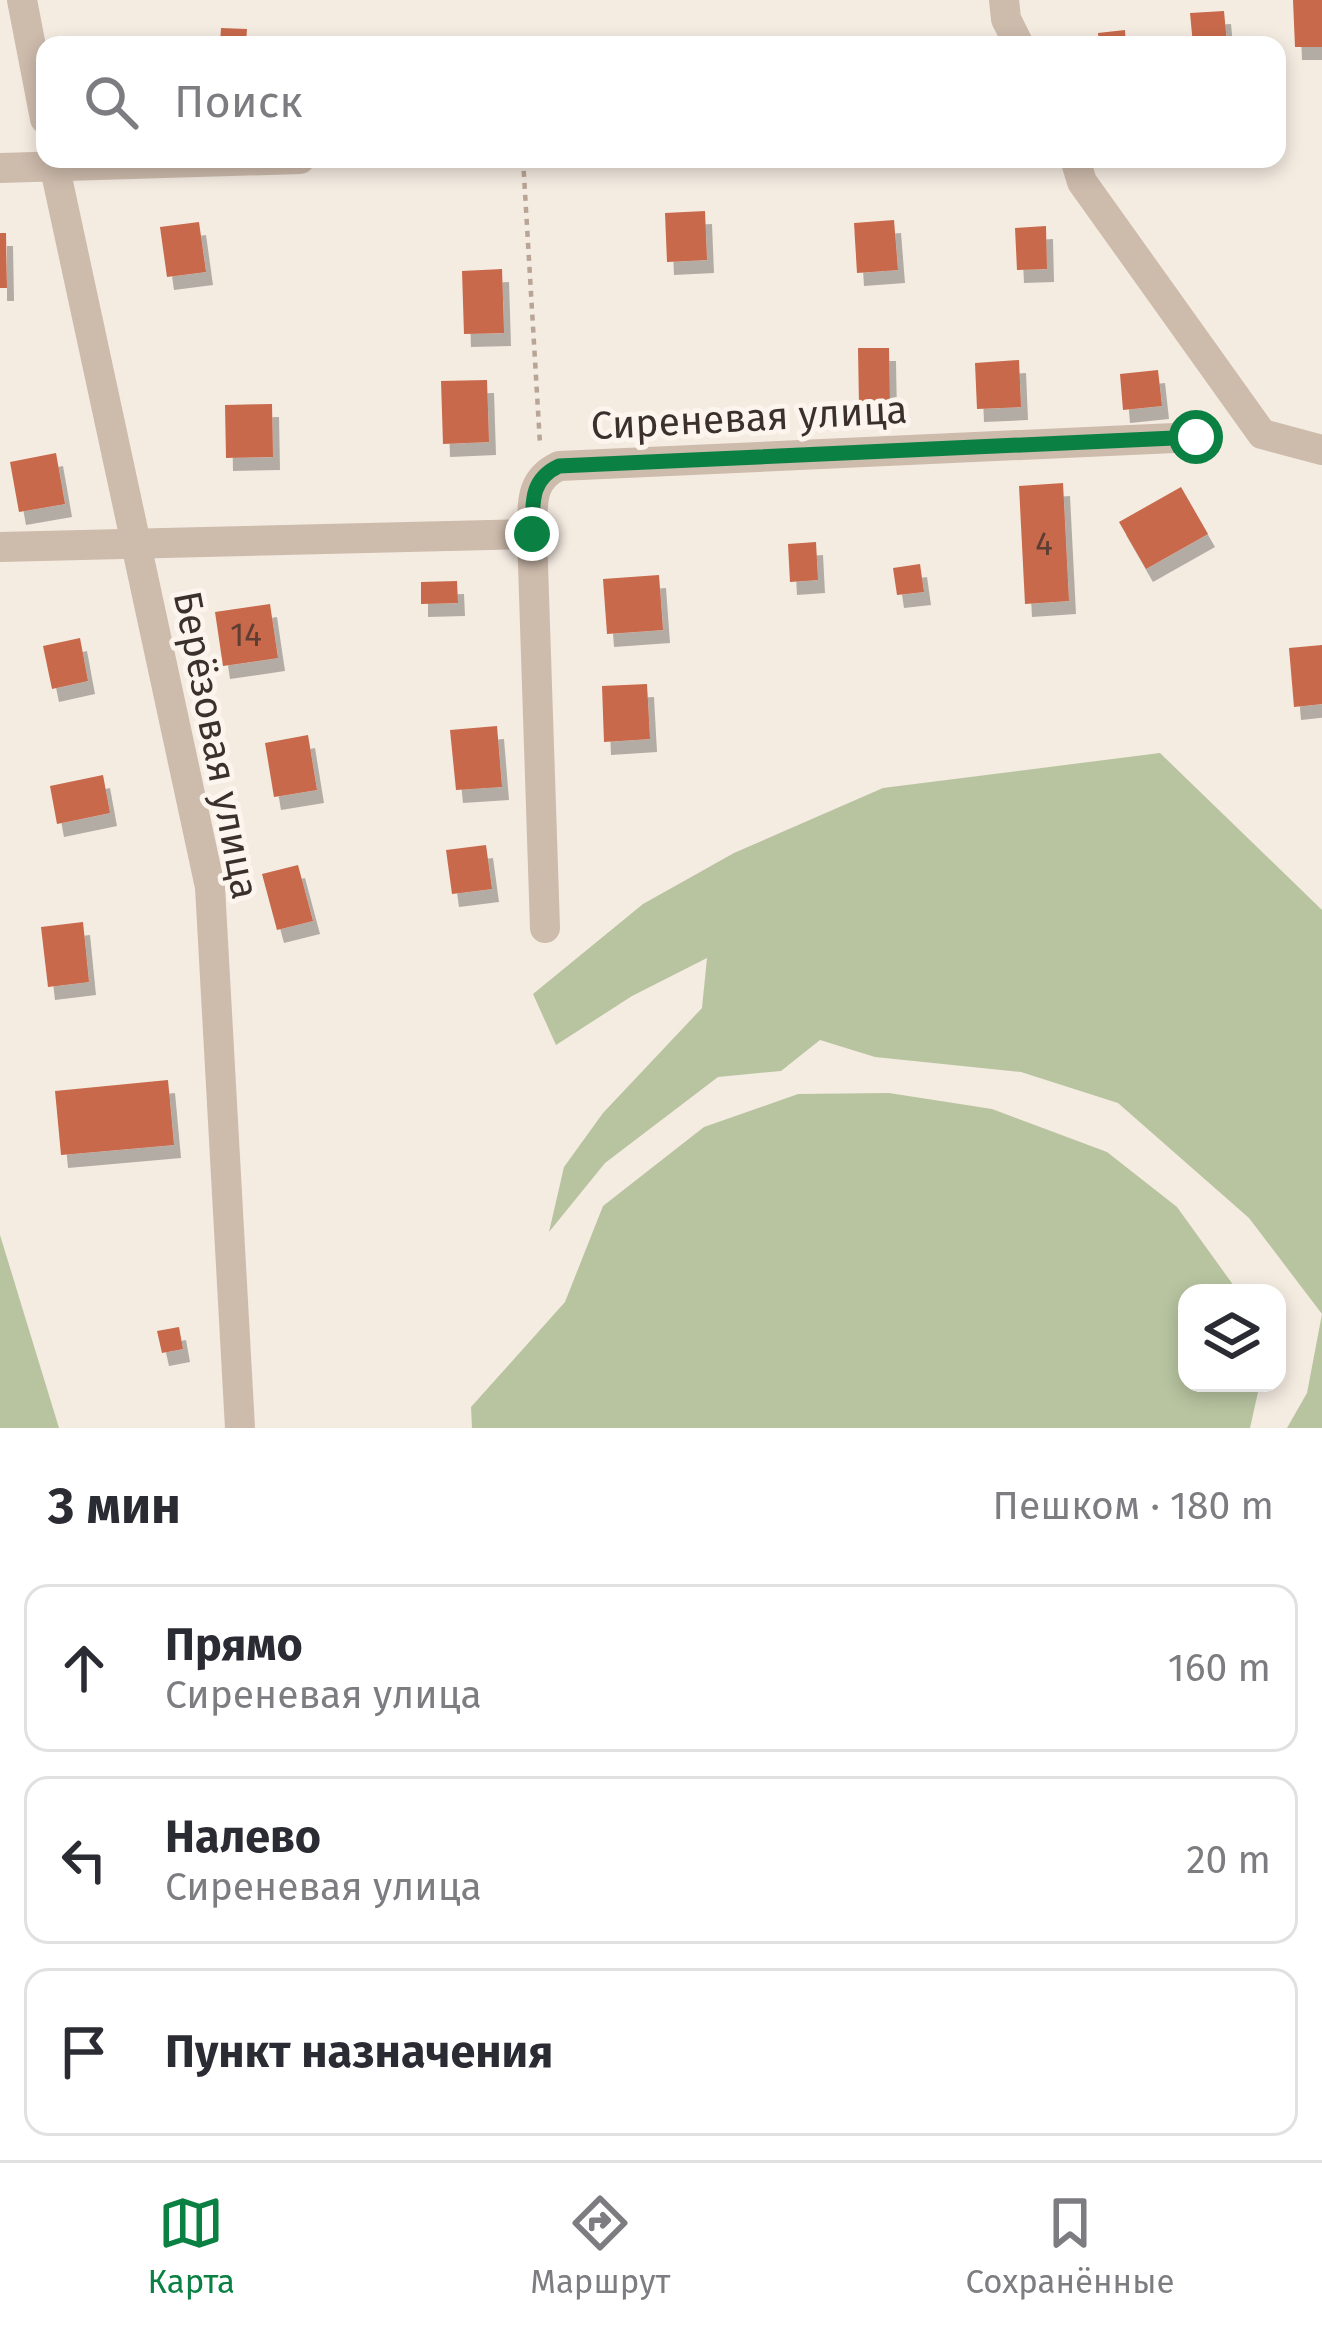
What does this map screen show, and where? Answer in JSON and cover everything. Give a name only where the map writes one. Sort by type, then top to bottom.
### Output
[{"type":"street","points":[[22,0],[36,72]]},
{"type":"street","points":[[1004,0],[1014,36]]},
{"type":"street","points":[[0,168],[36,164]]},
{"type":"street","name":"Берёзовая улица","points":[[55,168],[210,886],[240,1428]]},
{"type":"street","points":[[1078,168],[1082,182],[1262,434],[1322,450]]},
{"type":"street","name":"Сиреневая улица","points":[[544,928],[532,534],[534,490],[542,474],[559,466],[1196,437]]},
{"type":"street","points":[[0,547],[532,534]]},
{"type":"path","points":[[525,168],[542,474]]},
{"type":"green space","points":[[1160,753],[1322,910],[1322,1314],[1249,1218],[1118,1103],[1021,1072],[875,1057],[820,1040],[781,1071],[718,1077],[605,1163],[549,1232],[564,1167],[603,1113],[702,1008],[707,958],[632,996],[556,1045],[533,994],[643,904],[734,853],[883,788]]},
{"type":"green space","points":[[889,1093],[992,1109],[1107,1152],[1177,1207],[1233,1284],[1178,1284],[1178,1392],[1258,1392],[1250,1428],[472,1428],[471,1407],[565,1302],[603,1206],[704,1127],[798,1094]]},
{"type":"green space","points":[[0,1235],[59,1428],[0,1428]]},
{"type":"green space","points":[[1322,1314],[1322,1428],[1287,1428],[1307,1393]]},
{"type":"building","points":[[1293,0],[1322,0],[1322,47],[1295,47]]},
{"type":"building","points":[[1224,11],[1226,36],[1192,36],[1190,13]]},
{"type":"building","points":[[221,28],[247,29],[247,36],[221,36]]},
{"type":"building","points":[[1125,30],[1125,36],[1098,36]]},
{"type":"building","points":[[705,211],[707,260],[667,262],[665,213]]},
{"type":"building","points":[[894,220],[898,270],[857,273],[854,223]]},
{"type":"building","points":[[199,222],[206,272],[167,277],[160,227]]},
{"type":"building","points":[[1046,226],[1047,269],[1017,270],[1015,228]]},
{"type":"building","points":[[0,233],[6,233],[7,288],[0,288]]},
{"type":"building","points":[[502,269],[504,333],[464,334],[462,271]]},
{"type":"building","points":[[858,348],[889,348],[890,406],[859,406]]},
{"type":"building","points":[[1019,360],[1021,407],[977,409],[975,363]]},
{"type":"building","points":[[1158,370],[1162,406],[1123,410],[1120,374]]},
{"type":"building","points":[[487,380],[489,442],[443,444],[441,381]]},
{"type":"building","points":[[272,404],[273,457],[226,458],[225,405]]},
{"type":"building","points":[[56,453],[65,504],[19,512],[10,462]]},
{"type":"building","points":[[1063,483],[1069,601],[1025,604],[1019,486]]},
{"type":"building","points":[[1181,487],[1208,534],[1146,569],[1119,522]]},
{"type":"building","points":[[816,542],[818,580],[790,582],[788,544]]},
{"type":"building","points":[[920,564],[924,592],[897,595],[893,568]]},
{"type":"building","points":[[659,575],[663,630],[607,634],[603,579]]},
{"type":"building","points":[[457,581],[458,603],[421,604],[421,582]]},
{"type":"building","points":[[270,604],[278,658],[223,666],[215,612]]},
{"type":"building","points":[[80,638],[88,681],[52,689],[43,646]]},
{"type":"building","points":[[1322,645],[1322,704],[1294,707],[1289,648]]},
{"type":"building","points":[[647,684],[650,739],[604,742],[602,686]]},
{"type":"building","points":[[497,726],[502,787],[456,790],[450,730]]},
{"type":"building","points":[[308,735],[317,790],[274,797],[265,743]]},
{"type":"building","points":[[103,775],[110,813],[57,824],[50,786]]},
{"type":"building","points":[[486,845],[492,889],[452,894],[446,850]]},
{"type":"building","points":[[298,865],[313,921],[277,930],[262,874]]},
{"type":"building","points":[[83,922],[89,982],[48,987],[41,927]]},
{"type":"building","points":[[168,1080],[174,1145],[61,1155],[55,1091]]},
{"type":"building","points":[[179,1327],[183,1349],[162,1353],[157,1331]]},
{"type":"route","points":[[532,534],[534,490],[542,474],[559,466],[1196,437]]}]
